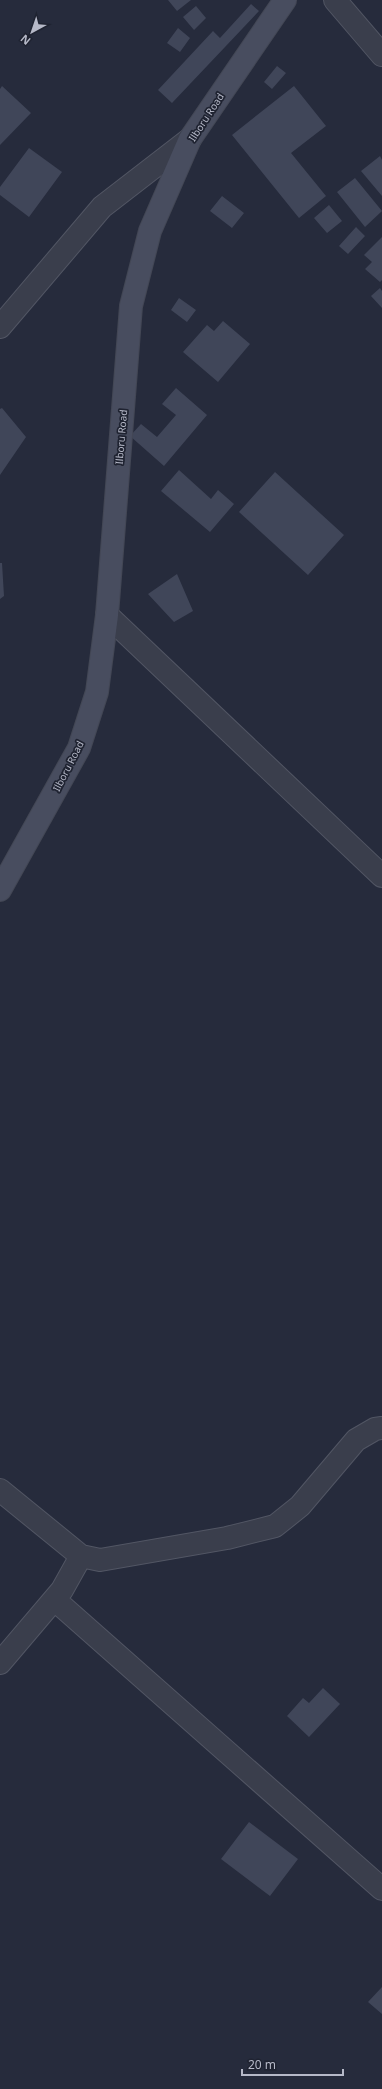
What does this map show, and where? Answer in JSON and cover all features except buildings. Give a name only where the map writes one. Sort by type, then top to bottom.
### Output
[{"type":"street","name":"Ilboru Road","points":[[0,890],[79,748],[97,692],[107,615],[132,306],[150,231],[190,139],[285,0]]},
{"type":"street","points":[[335,0],[382,55]]},
{"type":"street","points":[[0,327],[102,207],[190,139]]},
{"type":"street","points":[[107,615],[382,876]]},
{"type":"street","points":[[0,1490],[81,1556],[100,1560],[227,1538],[274,1526],[300,1506],[356,1440],[375,1429],[382,1428]]},
{"type":"street","points":[[0,1663],[55,1600],[81,1556]]},
{"type":"street","points":[[55,1600],[382,1889]]}]
